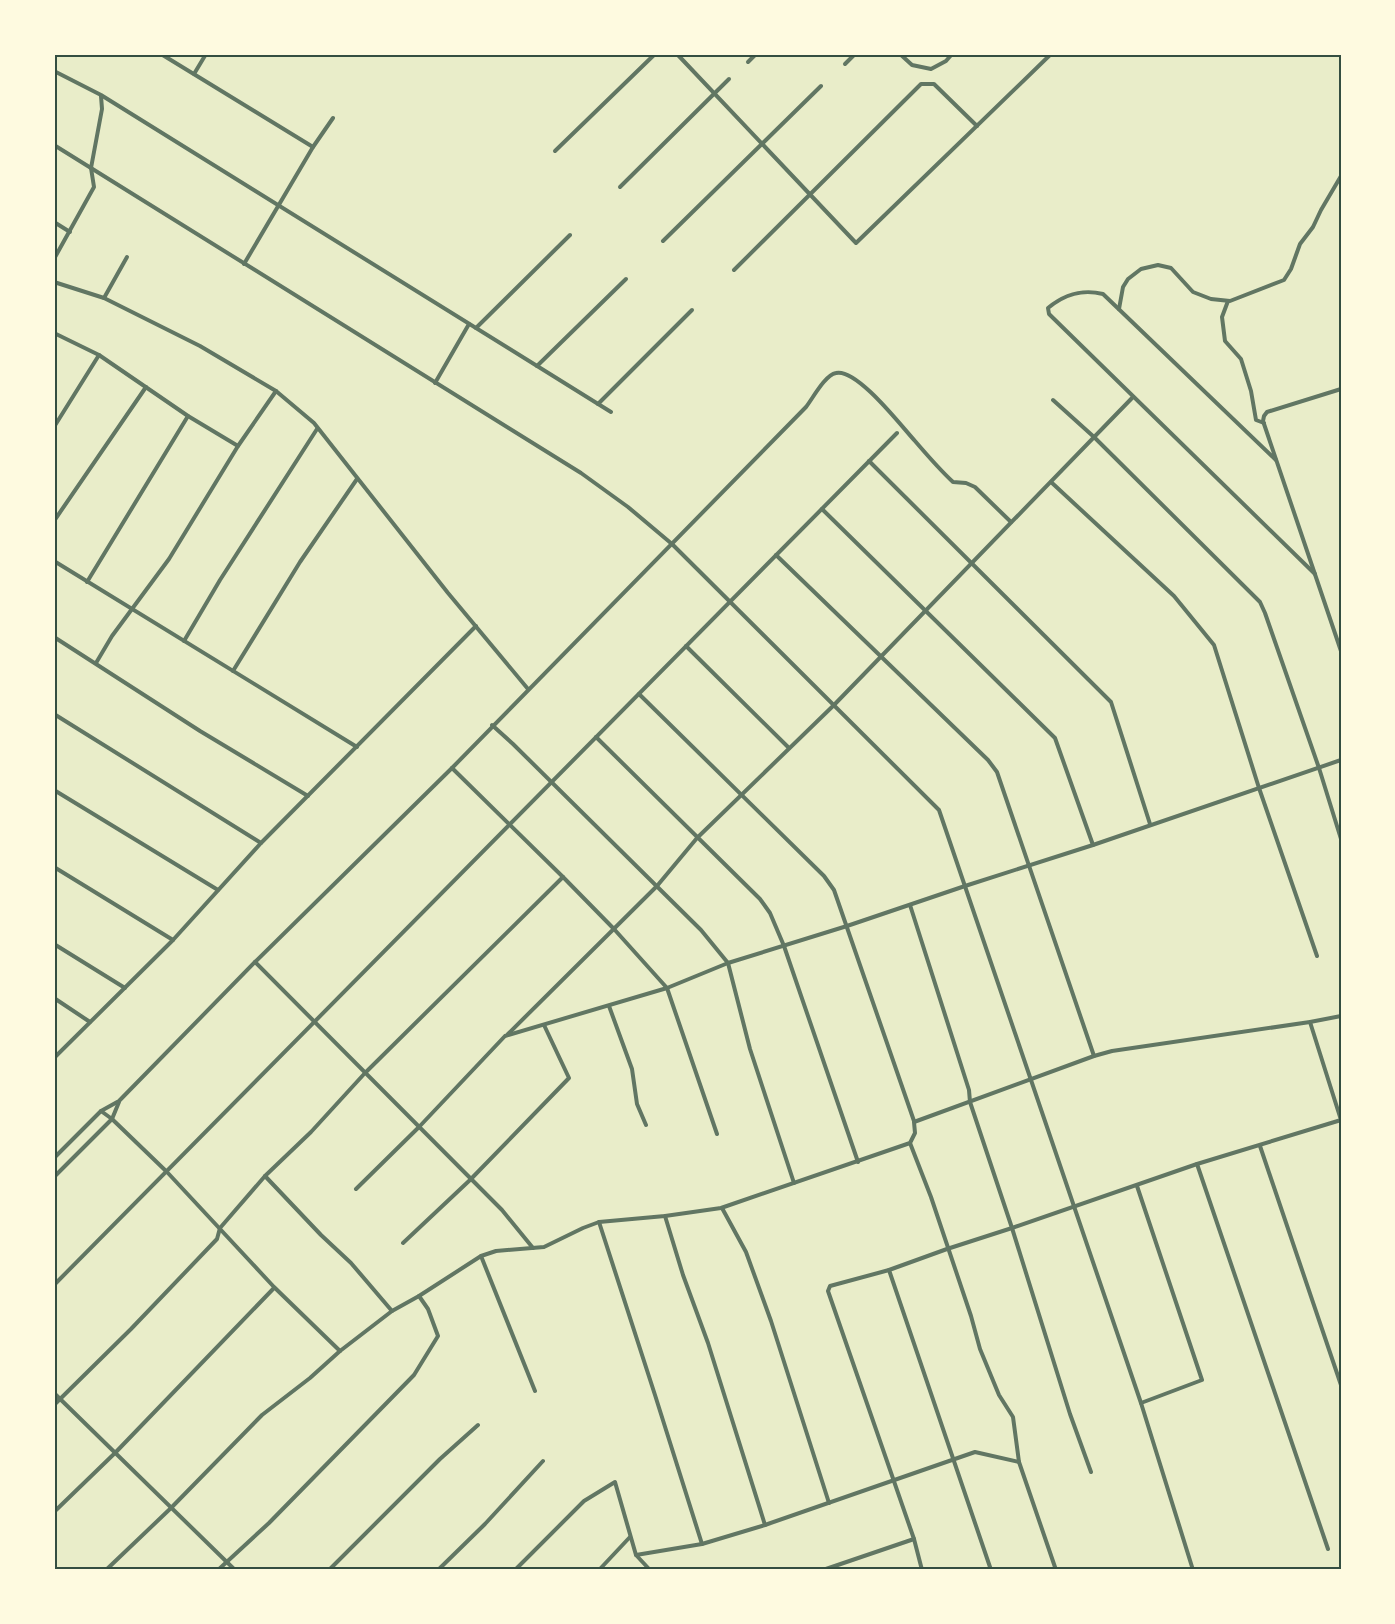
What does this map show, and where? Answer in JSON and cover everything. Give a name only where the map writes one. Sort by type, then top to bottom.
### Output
[{"type":"street","points":[[161,54],[313,147]]},
{"type":"street","points":[[194,74],[207,54]]},
{"type":"street","points":[[555,151],[655,54]]},
{"type":"street","points":[[677,54],[856,243],[1051,54]]},
{"type":"street","points":[[747,62],[756,54]]},
{"type":"street","points":[[845,64],[855,54]]},
{"type":"street","points":[[900,54],[912,65],[931,69],[952,54]]},
{"type":"street","points":[[54,71],[101,95],[611,412]]},
{"type":"street","points":[[620,187],[729,79]]},
{"type":"street","points":[[734,270],[921,84],[934,84],[977,126]]},
{"type":"street","points":[[663,241],[821,86]]},
{"type":"street","points":[[54,260],[94,187],[91,168],[102,109],[101,95]]},
{"type":"street","points":[[244,264],[313,147],[333,118]]},
{"type":"street","points":[[54,146],[580,473],[628,507],[672,544],[939,810],[1141,1403],[1193,1570]]},
{"type":"street","points":[[1119,309],[1123,287],[1128,279],[1141,269],[1158,264],[1171,268],[1193,292],[1211,299],[1230,301],[1284,280],[1291,269],[1300,244],[1313,227],[1341,176]]},
{"type":"street","points":[[54,222],[70,232]]},
{"type":"street","points":[[476,328],[570,235]]},
{"type":"street","points":[[104,298],[127,257]]},
{"type":"street","points":[[537,366],[626,279]]},
{"type":"street","points":[[54,282],[104,298],[200,346],[276,392],[314,423],[528,689]]},
{"type":"street","points":[[1276,460],[1103,294],[1080,291],[1060,299],[1048,308],[1049,314],[1315,574]]},
{"type":"street","points":[[1227,301],[1222,317],[1225,341],[1241,359],[1251,391],[1256,420],[1264,423]]},
{"type":"street","points":[[598,404],[692,310]]},
{"type":"street","points":[[435,383],[469,324]]},
{"type":"street","points":[[54,333],[99,355],[188,416],[238,446]]},
{"type":"street","points":[[54,427],[99,355]]},
{"type":"street","points":[[54,1158],[101,1111],[119,1101],[255,962],[452,768],[806,407],[828,377],[838,372],[846,374],[863,386],[883,403],[953,482],[966,483],[975,487],[1011,522]]},
{"type":"street","points":[[54,521],[146,387]]},
{"type":"street","points":[[1341,389],[1267,412],[1264,416],[1264,423],[1276,460],[1339,637],[1341,651]]},
{"type":"street","points":[[96,663],[169,559],[238,446],[276,392]]},
{"type":"street","points":[[356,1189],[419,1127],[505,1036],[657,886],[697,838],[834,705],[1133,397]]},
{"type":"street","points":[[1053,400],[1094,437],[1260,602],[1319,768],[1341,839]]},
{"type":"street","points":[[87,582],[188,416]]},
{"type":"street","points":[[184,641],[219,580],[317,429]]},
{"type":"street","points":[[54,1286],[897,433]]},
{"type":"street","points":[[869,461],[1111,702],[1150,824]]},
{"type":"street","points":[[233,671],[300,562],[357,479]]},
{"type":"street","points":[[1051,482],[1174,596],[1215,645],[1259,788],[1317,956]]},
{"type":"street","points":[[822,509],[1055,738],[1093,845]]},
{"type":"street","points":[[776,555],[988,760],[997,772],[1094,1056]]},
{"type":"street","points":[[54,561],[357,747]]},
{"type":"street","points":[[54,1058],[173,940],[261,843],[476,626]]},
{"type":"street","points":[[54,637],[200,731],[308,796]]},
{"type":"street","points":[[686,646],[789,748]]},
{"type":"street","points":[[106,1570],[171,1508],[262,1415],[392,1311],[481,1256],[496,1251],[544,1247],[599,1222],[722,1208],[910,1143],[915,1133],[914,1122],[834,890],[824,876],[639,694]]},
{"type":"street","points":[[54,714],[261,843]]},
{"type":"street","points":[[492,725],[657,886],[728,963],[750,1049],[794,1183]]},
{"type":"street","points":[[596,737],[760,899],[770,913],[784,946],[858,1162]]},
{"type":"street","points":[[505,1036],[667,988],[728,963],[1093,845],[1341,760]]},
{"type":"street","points":[[452,768],[614,929],[667,988],[717,1134]]},
{"type":"street","points":[[54,790],[218,890]]},
{"type":"street","points":[[54,867],[173,940]]},
{"type":"street","points":[[54,1405],[218,1239],[220,1228],[265,1176],[311,1132],[365,1073],[563,877]]},
{"type":"street","points":[[910,905],[969,1090],[970,1102],[1070,1414],[1091,1472]]},
{"type":"street","points":[[54,944],[124,987]]},
{"type":"street","points":[[255,962],[502,1210],[533,1248]]},
{"type":"street","points":[[54,999],[90,1022]]},
{"type":"street","points":[[609,1006],[632,1069],[637,1104],[646,1125]]},
{"type":"street","points":[[914,1122],[1112,1051],[1341,1016]]},
{"type":"street","points":[[922,1570],[914,1539],[828,1291],[830,1286],[889,1270],[1197,1164],[1341,1120],[1310,1022]]},
{"type":"street","points":[[403,1244],[470,1180],[569,1078],[544,1025]]},
{"type":"street","points":[[54,1177],[112,1119],[119,1101]]},
{"type":"street","points":[[101,1111],[167,1172],[274,1287],[340,1351]]},
{"type":"street","points":[[910,1143],[931,1197],[980,1349],[999,1395],[1013,1417],[1019,1461],[1056,1570]]},
{"type":"street","points":[[1260,1146],[1341,1385]]},
{"type":"street","points":[[1197,1164],[1328,1549]]},
{"type":"street","points":[[265,1176],[351,1263],[392,1311]]},
{"type":"street","points":[[1137,1186],[1202,1380],[1141,1403]]},
{"type":"street","points":[[722,1208],[746,1252],[771,1321],[829,1503]]},
{"type":"street","points":[[665,1216],[708,1343],[765,1525]]},
{"type":"street","points":[[599,1222],[702,1544]]},
{"type":"street","points":[[481,1256],[535,1391]]},
{"type":"street","points":[[889,1270],[991,1570]]},
{"type":"street","points":[[54,1512],[115,1453],[274,1287]]},
{"type":"street","points":[[218,1570],[277,1515],[414,1375],[438,1336],[428,1309],[419,1296]]},
{"type":"street","points":[[54,1393],[235,1570]]},
{"type":"street","points":[[329,1570],[432,1467],[478,1425]]},
{"type":"street","points":[[636,1555],[702,1544],[765,1525],[975,1452],[1019,1461]]},
{"type":"street","points":[[438,1570],[485,1524],[543,1461]]},
{"type":"street","points":[[514,1570],[584,1502],[615,1482],[636,1555],[650,1570]]},
{"type":"street","points":[[599,1570],[630,1537]]},
{"type":"street","points":[[823,1570],[914,1539]]}]
